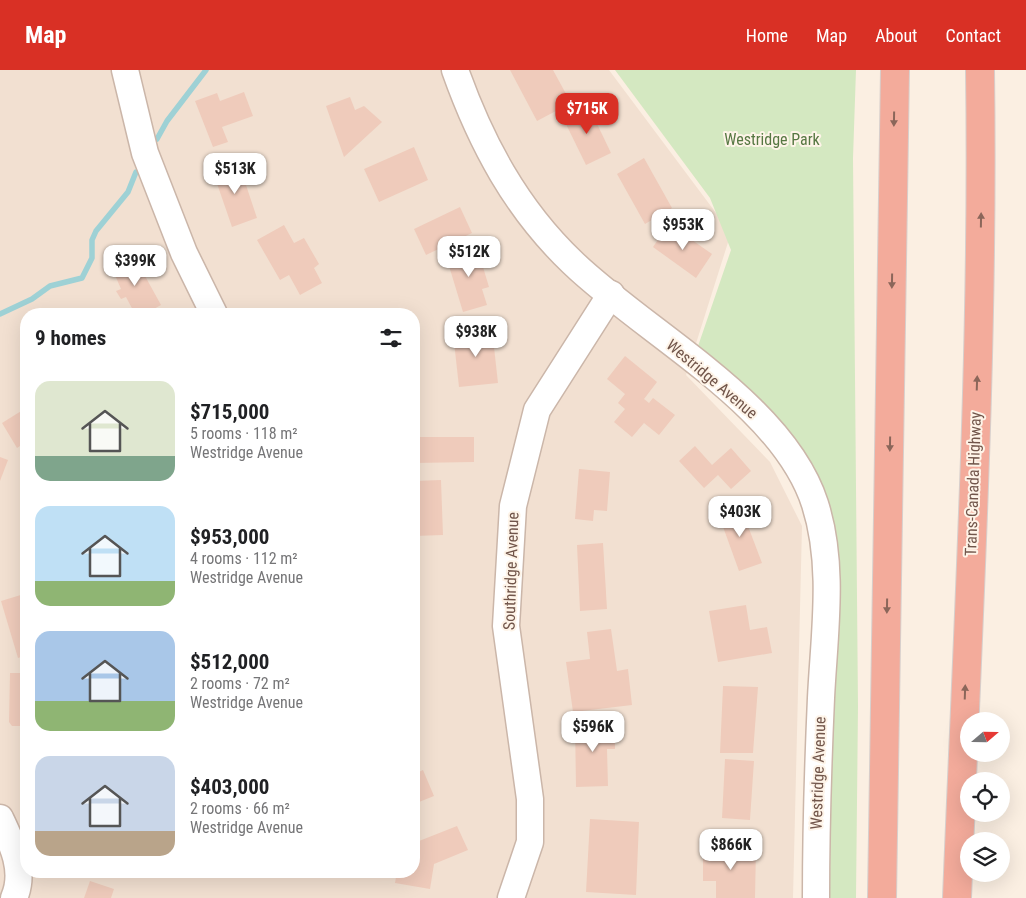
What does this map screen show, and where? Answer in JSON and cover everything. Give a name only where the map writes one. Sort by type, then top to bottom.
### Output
[{"type":"highway","points":[[882,898],[895,70]]},
{"type":"highway","name":"Trans-Canada Highway","points":[[957,898],[977,366],[981,201],[980,70]]},
{"type":"street","points":[[125,70],[145,153],[184,253],[211,308]]},
{"type":"street","name":"Westridge Avenue","points":[[455,70],[494,161],[516,199],[542,231],[574,265],[734,394],[784,445],[799,465],[815,503],[823,538],[826,589],[817,771],[816,898]]},
{"type":"street","name":"Southridge Avenue","points":[[511,898],[530,842],[530,799],[506,626],[513,506],[537,410],[611,294]]},
{"type":"street","points":[[0,818],[20,846]]},
{"type":"street","points":[[14,898],[19,886],[20,866]]},
{"type":"shaded area","points":[[0,70],[609,70],[731,233],[686,375],[770,462],[802,526],[793,898],[0,898]]},
{"type":"green space","name":"Westridge Park","points":[[615,70],[856,70],[853,158],[858,706],[856,898],[830,898],[832,620],[816,494],[696,352],[731,250],[710,198]]},
{"type":"building","points":[[510,70],[553,70],[571,103],[537,121]]},
{"type":"building","points":[[244,92],[253,116],[222,127],[228,142],[213,147],[195,101],[217,93],[220,101]]},
{"type":"building","points":[[350,97],[355,110],[364,106],[382,122],[344,157],[326,106]]},
{"type":"building","points":[[588,105],[611,153],[586,165],[563,118]]},
{"type":"building","points":[[414,147],[428,180],[379,202],[364,169]]},
{"type":"building","points":[[644,158],[672,208],[645,224],[617,174]]},
{"type":"building","points":[[239,164],[257,218],[232,227],[213,172]]},
{"type":"building","points":[[460,207],[472,233],[426,255],[414,229]]},
{"type":"building","points":[[669,224],[712,254],[696,278],[653,247]]},
{"type":"building","points":[[284,225],[294,243],[304,238],[319,264],[314,268],[322,283],[300,295],[289,275],[280,280],[257,240]]},
{"type":"building","points":[[477,247],[489,287],[482,289],[487,305],[463,312],[446,256]]},
{"type":"building","points":[[134,256],[161,305],[156,308],[132,308],[126,297],[121,299],[116,291],[121,289],[112,268]]},
{"type":"building","points":[[492,329],[498,383],[459,387],[453,333]]},
{"type":"building","points":[[625,356],[657,382],[644,399],[649,403],[653,398],[675,415],[659,435],[644,423],[632,437],[614,422],[625,409],[618,403],[625,394],[607,379]]},
{"type":"building","points":[[20,412],[20,446],[17,448],[2,423]]},
{"type":"building","points":[[420,437],[474,437],[474,462],[420,463]]},
{"type":"building","points":[[695,446],[712,465],[731,448],[751,471],[731,489],[718,475],[704,488],[679,461]]},
{"type":"building","points":[[0,457],[8,460],[0,481]]},
{"type":"building","points":[[579,469],[610,472],[607,511],[594,510],[593,521],[575,519]]},
{"type":"building","points":[[441,480],[443,535],[420,536],[420,481]]},
{"type":"building","points":[[740,505],[762,563],[739,571],[718,513]]},
{"type":"building","points":[[603,543],[607,609],[580,611],[577,545]]},
{"type":"building","points":[[20,595],[20,657],[18,658],[1,601]]},
{"type":"building","points":[[746,605],[750,630],[767,627],[772,653],[718,662],[709,611]]},
{"type":"building","points":[[611,629],[617,671],[628,669],[632,705],[573,712],[566,662],[590,659],[587,632]]},
{"type":"building","points":[[10,673],[20,673],[20,726],[12,726],[9,722]]},
{"type":"building","points":[[723,686],[758,687],[753,753],[720,753]]},
{"type":"building","points":[[615,722],[615,749],[607,749],[608,786],[576,787],[575,723]]},
{"type":"building","points":[[725,759],[754,761],[750,820],[722,818]]},
{"type":"building","points":[[423,770],[434,796],[420,802],[420,771]]},
{"type":"building","points":[[590,819],[639,822],[636,895],[586,892]]},
{"type":"building","points":[[457,826],[468,850],[434,864],[430,889],[395,883],[396,878],[420,878],[420,841]]},
{"type":"building","points":[[703,846],[756,848],[755,898],[716,898],[716,881],[703,881]]},
{"type":"building","points":[[90,881],[114,889],[111,898],[84,898]]},
{"type":"waterway","points":[[157,139],[167,121],[206,70]]},
{"type":"waterway","points":[[0,314],[32,299],[50,286],[82,278],[92,258],[92,240],[96,231],[128,192],[136,172]]}]
